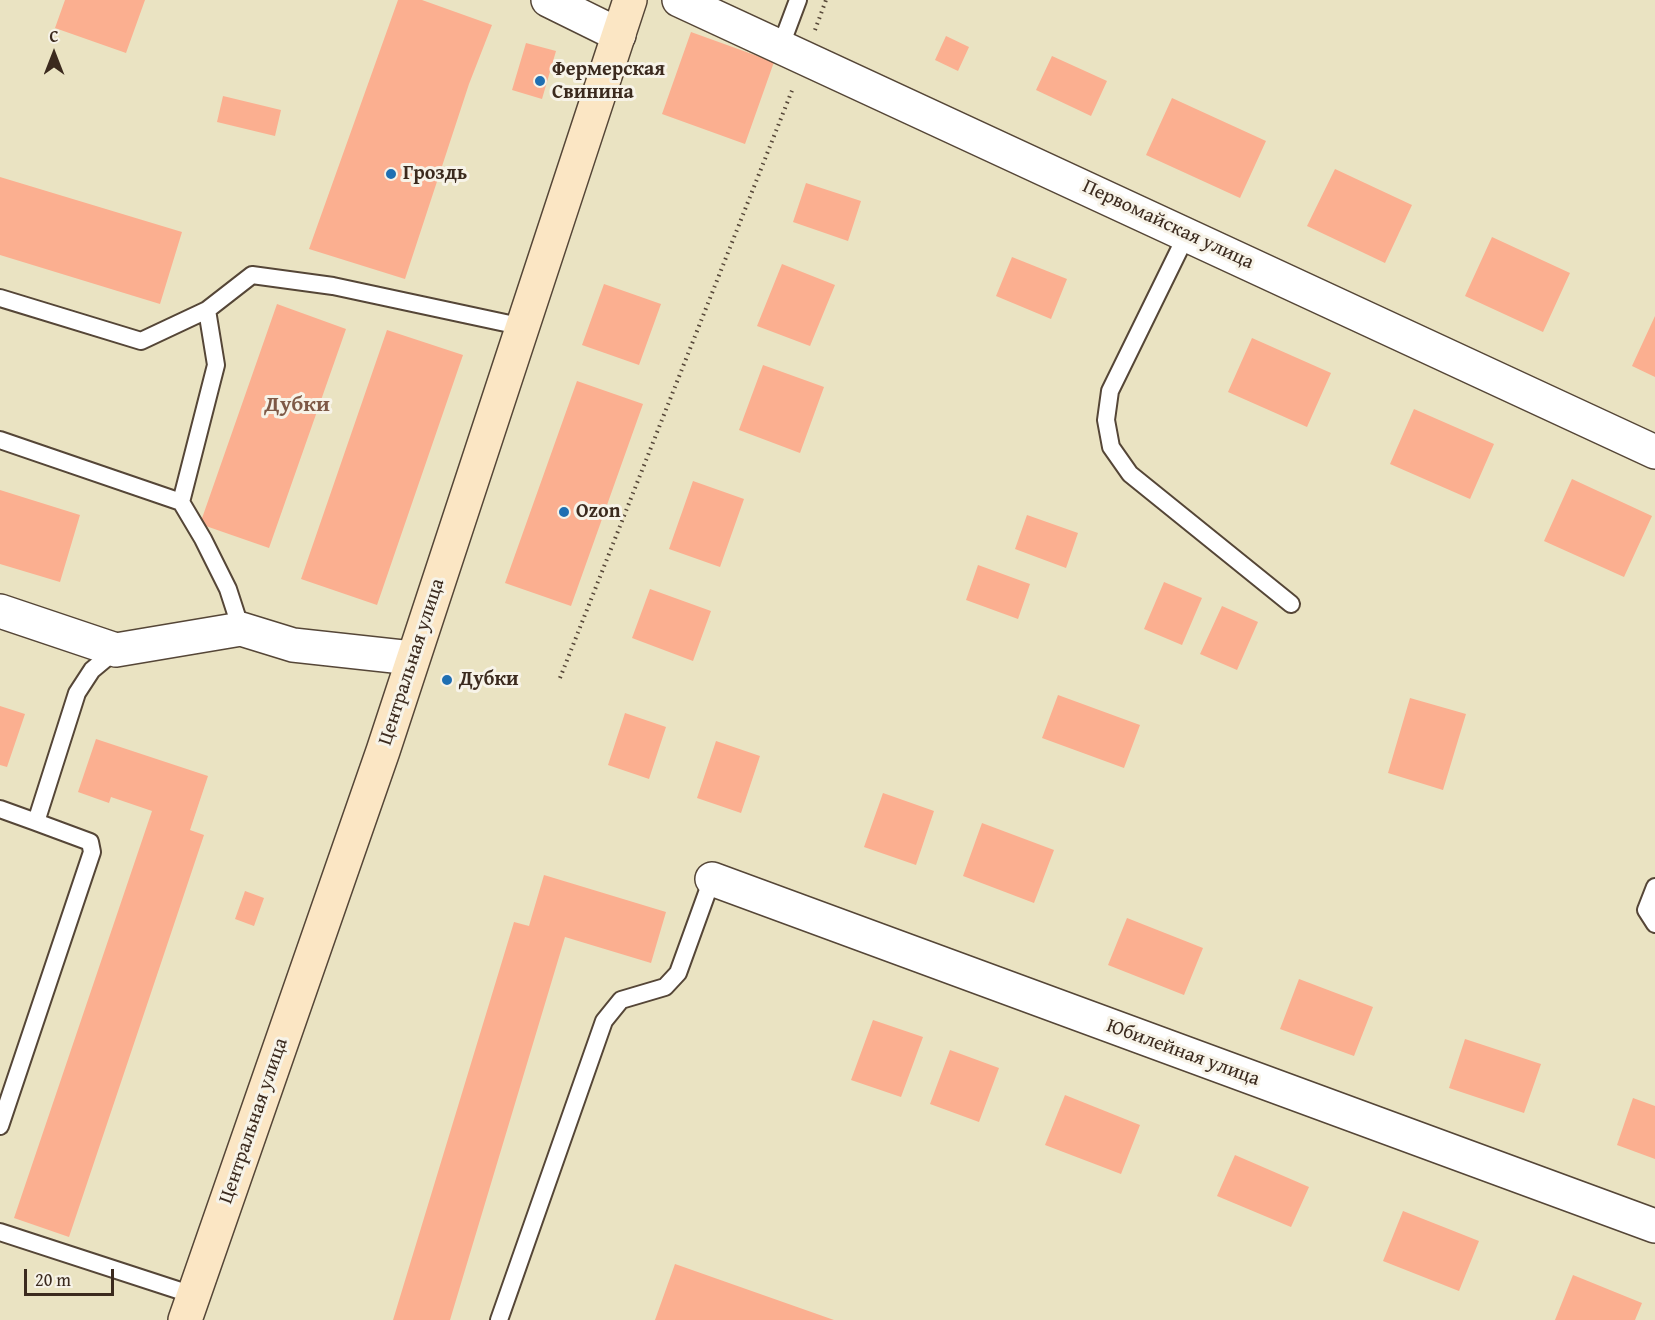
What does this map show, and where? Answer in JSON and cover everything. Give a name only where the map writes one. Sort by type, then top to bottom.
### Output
[{"type":"main road","name":"Центральная улица","points":[[189,1308],[383,751],[630,0]]},
{"type":"street","points":[[548,0],[619,35]]},
{"type":"street","name":"Первомайская улица","points":[[680,0],[792,54],[1655,452]]},
{"type":"street","points":[[0,611],[116,650],[241,629],[292,645],[412,658]]},
{"type":"street","name":"Юбилейная улица","points":[[712,879],[1655,1226]]},
{"type":"lane","points":[[792,54],[798,0]]},
{"type":"lane","points":[[1186,234],[1110,391],[1106,420],[1111,447],[1130,474],[1291,604]]},
{"type":"lane","points":[[0,298],[141,342],[207,310],[252,275],[333,286],[524,327]]},
{"type":"lane","points":[[181,502],[216,365],[207,310]]},
{"type":"lane","points":[[0,440],[181,502],[228,589],[241,629]]},
{"type":"lane","points":[[36,822],[77,693],[92,669],[116,650]]},
{"type":"lane","points":[[0,809],[90,842],[92,852],[0,1126]]},
{"type":"lane","points":[[499,1320],[604,1020],[621,1000],[665,987],[678,973],[712,879]]},
{"type":"lane","points":[[1655,887],[1646,910],[1655,924]]},
{"type":"lane","points":[[0,1232],[189,1308]]},
{"type":"path","points":[[560,678],[792,54],[826,0]]},
{"type":"building","points":[[65,0],[145,0],[126,53],[55,28]]},
{"type":"building","points":[[398,0],[422,0],[492,25],[469,84],[405,279],[309,249]]},
{"type":"building","points":[[691,32],[774,62],[745,144],[662,114]]},
{"type":"building","points":[[946,36],[969,47],[958,71],[935,60]]},
{"type":"building","points":[[526,43],[556,51],[542,99],[512,90]]},
{"type":"building","points":[[1052,56],[1107,81],[1091,116],[1036,90]]},
{"type":"building","points":[[223,96],[281,110],[275,136],[217,122]]},
{"type":"building","points":[[1172,98],[1266,141],[1240,198],[1146,155]]},
{"type":"building","points":[[1335,169],[1412,205],[1385,263],[1307,226]]},
{"type":"building","points":[[0,177],[182,232],[160,304],[0,255]]},
{"type":"building","points":[[806,183],[861,201],[848,241],[793,222]]},
{"type":"building","points":[[1492,237],[1570,273],[1543,332],[1465,296]]},
{"type":"building","points":[[1012,257],[1067,279],[1051,319],[996,296]]},
{"type":"building","points":[[782,264],[835,285],[810,346],[757,326]]},
{"type":"building","points":[[604,284],[661,304],[639,365],[582,345]]},
{"type":"building","points":[[277,304],[346,329],[269,548],[200,524]]},
{"type":"building","points":[[1655,316],[1655,377],[1632,366]]},
{"type":"building","points":[[387,330],[463,355],[377,605],[301,579]]},
{"type":"building","points":[[1252,338],[1331,373],[1307,427],[1228,392]]},
{"type":"building","points":[[763,365],[824,387],[800,453],[739,430]]},
{"type":"building","points":[[577,381],[643,404],[571,606],[505,583]]},
{"type":"building","points":[[1414,409],[1494,444],[1470,499],[1390,464]]},
{"type":"building","points":[[1572,479],[1652,516],[1624,577],[1544,541]]},
{"type":"building","points":[[693,481],[744,499],[720,567],[669,549]]},
{"type":"building","points":[[0,490],[80,515],[60,582],[0,564]]},
{"type":"building","points":[[1027,515],[1078,533],[1066,568],[1015,549]]},
{"type":"building","points":[[978,565],[1030,584],[1018,619],[966,600]]},
{"type":"building","points":[[1164,582],[1202,598],[1182,645],[1144,629]]},
{"type":"building","points":[[650,589],[711,611],[693,661],[632,638]]},
{"type":"building","points":[[1222,606],[1258,622],[1237,670],[1200,654]]},
{"type":"building","points":[[1058,695],[1140,725],[1124,768],[1042,738]]},
{"type":"building","points":[[1410,698],[1466,714],[1443,790],[1388,773]]},
{"type":"building","points":[[0,706],[25,714],[7,767],[0,765]]},
{"type":"building","points":[[625,713],[666,727],[649,779],[608,765]]},
{"type":"building","points":[[96,739],[208,776],[190,830],[204,835],[69,1237],[14,1218],[152,811],[111,797],[109,803],[78,792]]},
{"type":"building","points":[[716,741],[760,756],[741,813],[697,798]]},
{"type":"building","points":[[883,793],[934,811],[916,865],[864,847]]},
{"type":"building","points":[[982,823],[1054,850],[1034,903],[963,876]]},
{"type":"building","points":[[544,875],[666,912],[651,963],[565,937],[450,1320],[393,1320],[514,922],[529,926]]},
{"type":"building","points":[[245,891],[264,898],[254,926],[235,919]]},
{"type":"building","points":[[1127,918],[1203,948],[1184,995],[1108,965]]},
{"type":"building","points":[[1299,979],[1373,1007],[1354,1056],[1280,1029]]},
{"type":"building","points":[[873,1020],[923,1037],[901,1097],[851,1080]]},
{"type":"building","points":[[1465,1039],[1541,1064],[1524,1113],[1449,1088]]},
{"type":"building","points":[[950,1050],[999,1068],[979,1122],[930,1104]]},
{"type":"building","points":[[1065,1095],[1140,1125],[1121,1174],[1045,1145]]},
{"type":"building","points":[[1633,1098],[1655,1106],[1655,1159],[1617,1145]]},
{"type":"building","points":[[1235,1155],[1309,1187],[1291,1227],[1217,1196]]},
{"type":"building","points":[[1403,1211],[1479,1241],[1459,1291],[1383,1261]]},
{"type":"building","points":[[675,1264],[834,1320],[655,1320]]},
{"type":"building","points":[[1573,1275],[1642,1303],[1635,1320],[1555,1320]]},
{"type":"place","name":"Фермерская Свинина","points":[[540,81]]},
{"type":"place","name":"Гроздь","points":[[391,174]]},
{"type":"place","name":"Ozon","points":[[564,512]]},
{"type":"place","name":"Дубки","points":[[447,680]]},
{"type":"district","name":"Дубки","points":[[297,405]]}]
